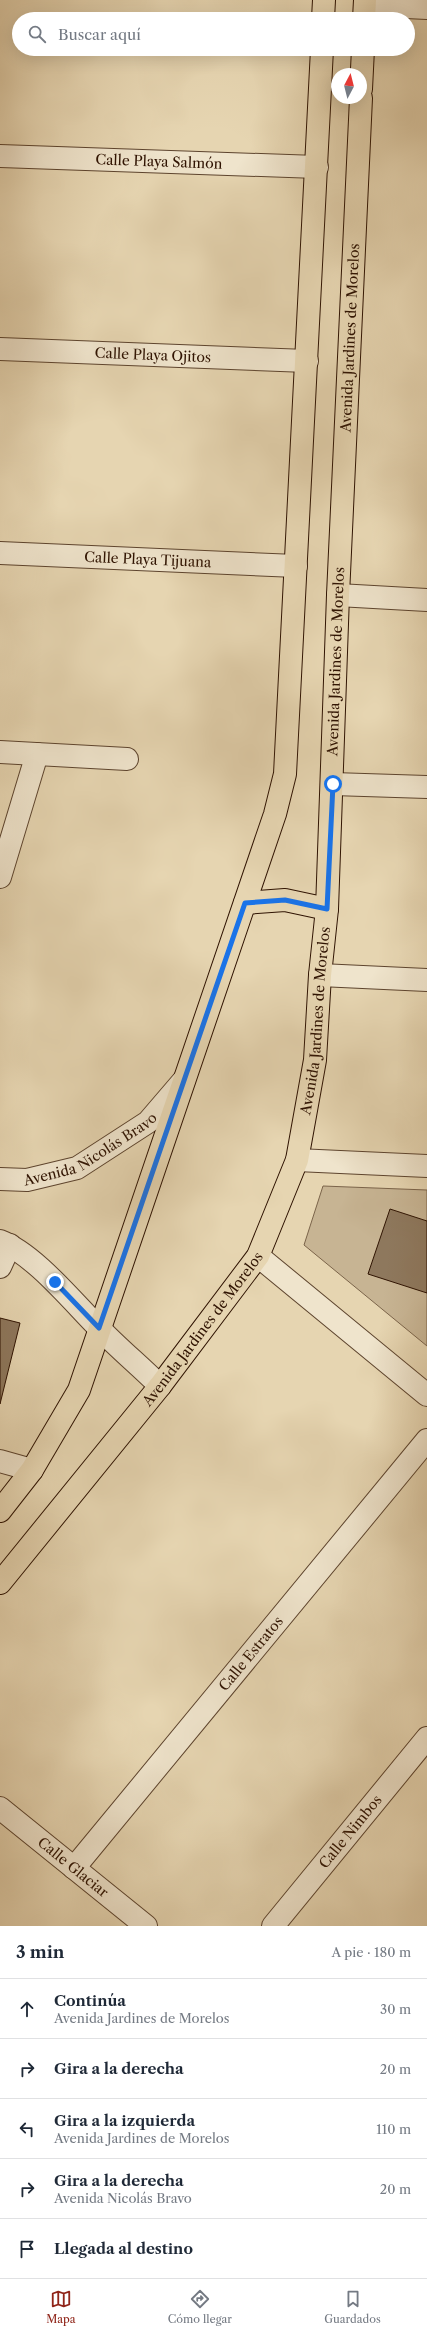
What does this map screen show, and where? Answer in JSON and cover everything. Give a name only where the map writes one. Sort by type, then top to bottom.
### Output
[{"type":"main road","points":[[324,0],[324,12]]},
{"type":"main road","points":[[0,1511],[32,1470],[78,1390],[275,814],[285,774],[322,56]]},
{"type":"main road","points":[[362,68],[363,56]]},
{"type":"main road","name":"Avenida Jardines de Morelos","points":[[0,1583],[160,1386],[258,1256],[297,1160],[315,1060],[320,976],[327,909],[333,784],[338,595],[361,104]]},
{"type":"main road","points":[[245,903],[285,900],[327,909]]},
{"type":"street","points":[[365,8],[427,8]]},
{"type":"street","name":"Calle Playa Salmón","points":[[0,156],[317,167]]},
{"type":"street","name":"Calle Playa Ojitos","points":[[0,350],[306,361]]},
{"type":"street","name":"Calle Playa Tijuana","points":[[0,553],[296,566]]},
{"type":"street","points":[[338,595],[427,600]]},
{"type":"street","points":[[0,752],[127,759]]},
{"type":"street","points":[[0,877],[38,754]]},
{"type":"street","points":[[333,784],[427,787]]},
{"type":"street","points":[[320,976],[427,980]]},
{"type":"street","name":"Avenida Nicolás Bravo","points":[[0,1179],[27,1180],[77,1168],[148,1122],[185,1079]]},
{"type":"street","points":[[297,1160],[427,1166]]},
{"type":"street","points":[[0,1267],[5,1243],[55,1282],[99,1328],[160,1386]]},
{"type":"street","points":[[258,1256],[427,1395]]},
{"type":"street","name":"Calle Estratos","points":[[74,1868],[427,1440]]},
{"type":"street","points":[[0,1461],[32,1470]]},
{"type":"street","name":"Calle Nimbos","points":[[273,1926],[427,1738]]},
{"type":"street","name":"Calle Glaciar","points":[[0,1808],[146,1926]]},
{"type":"shaded area","points":[[323,1186],[427,1190],[427,1346],[304,1245]]},
{"type":"building","points":[[390,1209],[427,1221],[427,1293],[368,1274]]},
{"type":"building","points":[[0,1318],[20,1323],[0,1404]]},
{"type":"route","points":[[55,1282],[99,1328],[245,903],[285,900],[327,909],[333,784]]}]
